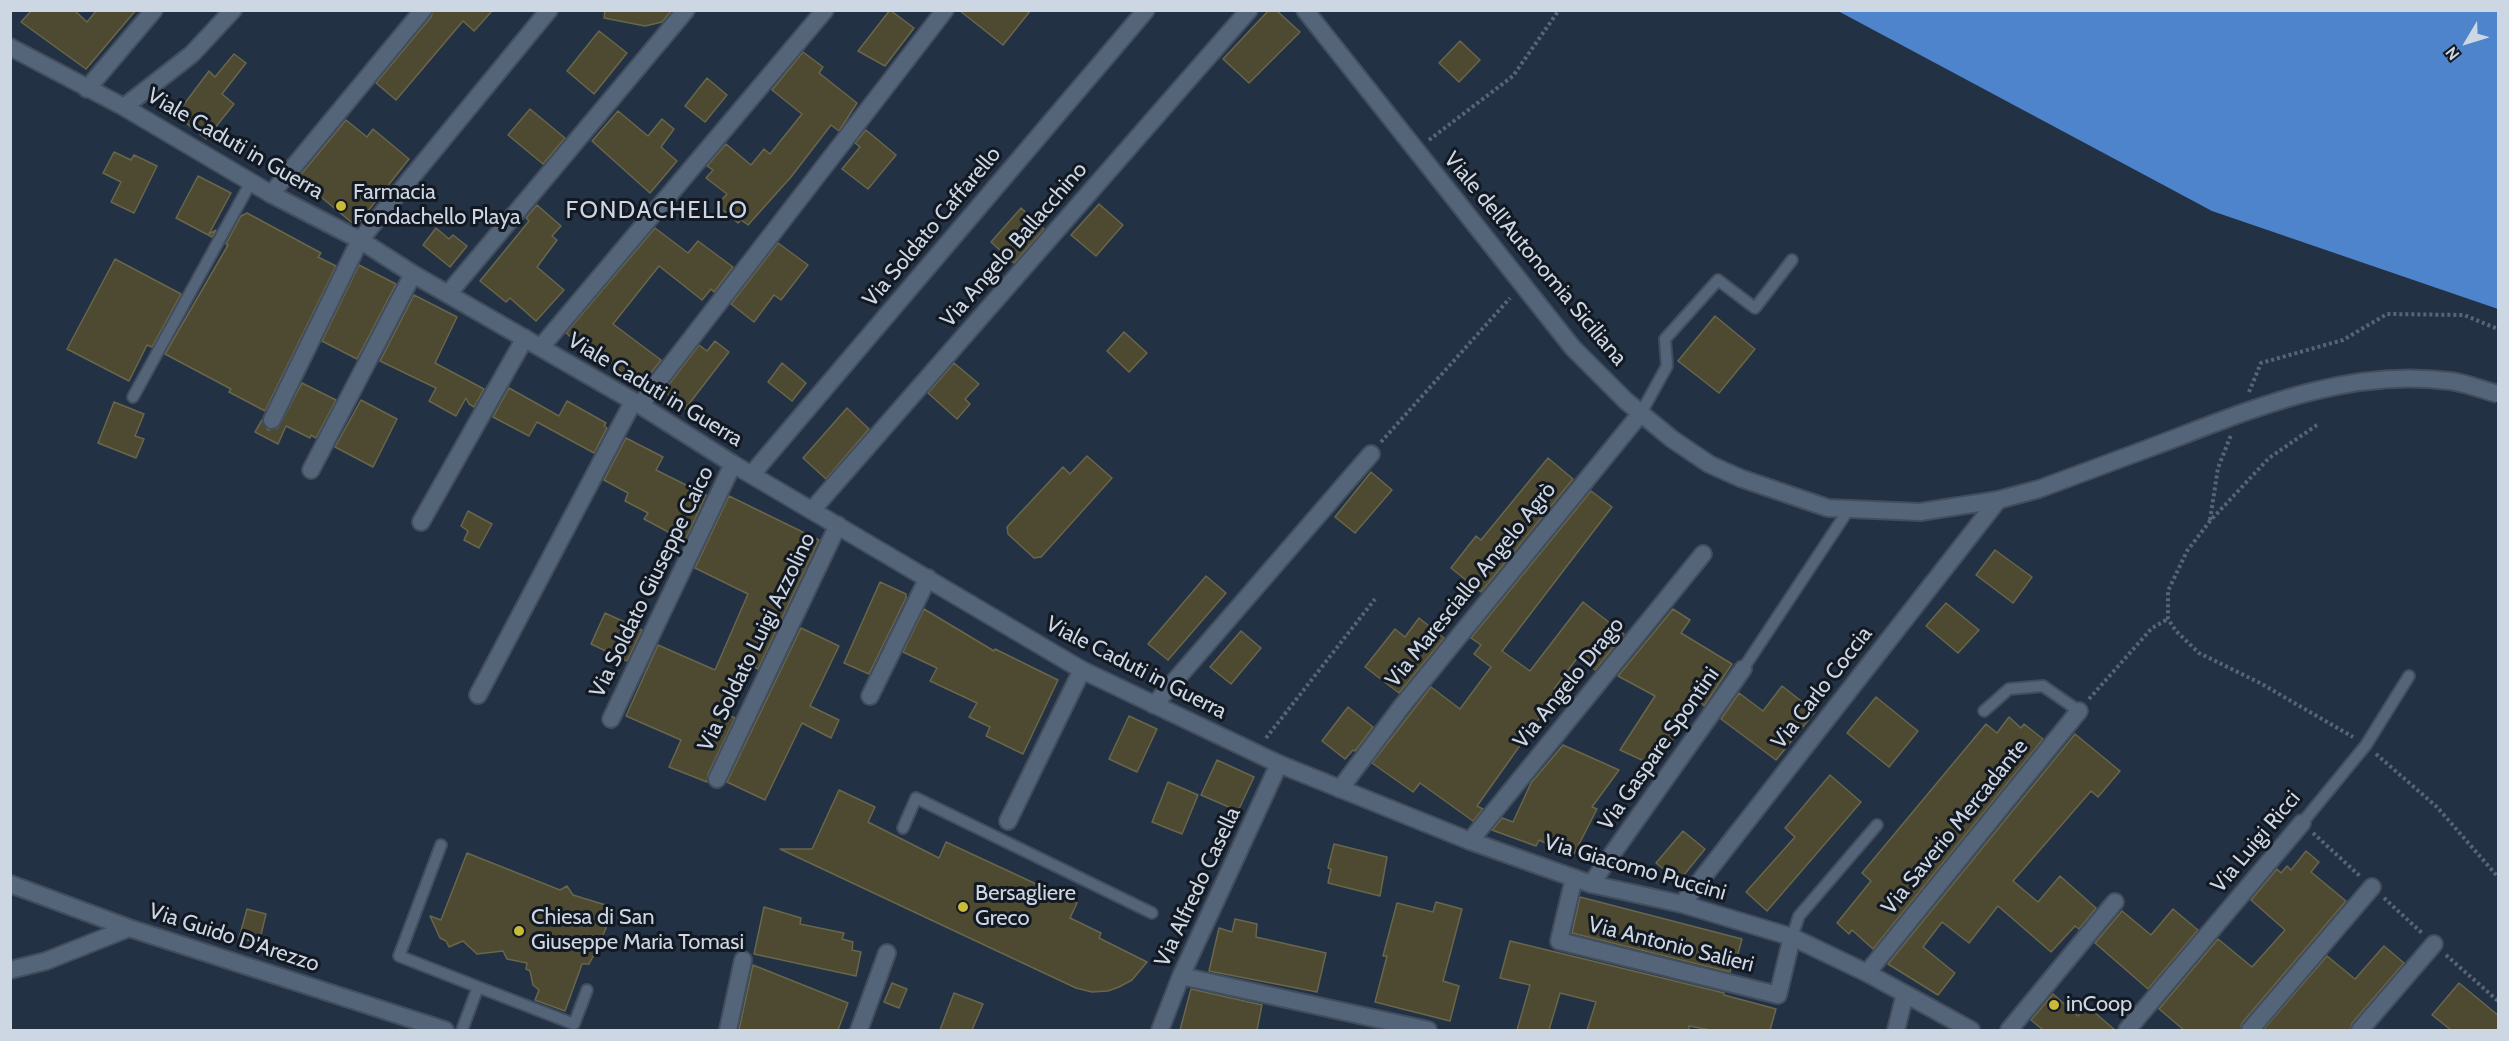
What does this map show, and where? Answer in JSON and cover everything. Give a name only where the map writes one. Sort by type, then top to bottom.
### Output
[{"type":"street","points":[[87,89],[154,10]]},
{"type":"street","points":[[124,107],[192,54],[232,10]]},
{"type":"street","points":[[271,194],[423,10]]},
{"type":"street","points":[[272,420],[360,240],[549,10]]},
{"type":"street","points":[[448,294],[686,10]]},
{"type":"street","points":[[541,347],[825,10]]},
{"type":"street","points":[[478,694],[637,403],[945,10]]},
{"type":"street","name":"Via Soldato Caffarello","points":[[752,474],[1146,10]]},
{"type":"street","name":"Via Angelo Ballacchino","points":[[813,509],[1249,10]]},
{"type":"street","name":"Viale dell'Autonomia Siciliana","points":[[1305,10],[1573,348],[1641,414],[1709,464],[1740,478],[1828,508],[1920,513],[1998,500],[2039,489],[2282,399],[2340,383],[2401,378],[2441,380],[2499,394]]},
{"type":"street","name":"Viale Caduti in Guerra","points":[[10,47],[124,107],[271,194],[360,240],[412,274],[637,403],[733,464],[813,509],[1082,670],[1279,764]]},
{"type":"street","points":[[311,471],[412,274]]},
{"type":"street","points":[[421,522],[525,338]]},
{"type":"street","name":"Via Maresciallo Angelo Agrò","points":[[1340,789],[1401,706],[1641,414]]},
{"type":"street","points":[[1154,705],[1371,454]]},
{"type":"street","name":"Via Soldato Giuseppe Caico","points":[[611,719],[733,464]]},
{"type":"street","name":"Via Carlo Coccia","points":[[1682,904],[1998,500]]},
{"type":"street","name":"Via Soldato Luigi Azzolino","points":[[717,779],[838,525]]},
{"type":"street","name":"Via Angelo Drago","points":[[1470,841],[1702,554]]},
{"type":"street","points":[[870,696],[928,578]]},
{"type":"street","name":"Via Gaspare Spontini","points":[[1591,884],[1743,669]]},
{"type":"street","points":[[1008,821],[1082,670]]},
{"type":"street","name":"Via Saverio Mercadante","points":[[1867,973],[2079,711]]},
{"type":"street","name":"Via Giacomo Puccini","points":[[1279,764],[1470,841],[1591,884],[1682,904],[1792,937],[1867,973],[1971,1030]]},
{"type":"street","name":"Via Alfredo Casella","points":[[1160,1030],[1181,976],[1279,764]]},
{"type":"street","name":"Via Luigi Ricci","points":[[2127,1030],[2302,823]]},
{"type":"street","name":"Via Antonio Salieri","points":[[1574,878],[1559,941],[1778,995],[1792,937]]},
{"type":"street","name":"Via Guido D'Arezzo","points":[[10,884],[129,928],[445,1030]]},
{"type":"street","points":[[2250,1030],[2372,887]]},
{"type":"street","points":[[2009,1030],[2115,902]]},
{"type":"street","points":[[10,970],[46,961],[129,928]]},
{"type":"street","points":[[2360,1030],[2434,944]]},
{"type":"street","points":[[859,1030],[887,953]]},
{"type":"street","points":[[728,1030],[743,960]]},
{"type":"street","points":[[1181,976],[1428,1030]]},
{"type":"street","points":[[1896,1030],[1905,994]]},
{"type":"lane","points":[[134,397],[251,182]]},
{"type":"lane","points":[[1641,414],[1667,366],[1665,339],[1718,280],[1755,308],[1792,260]]},
{"type":"lane","points":[[1743,669],[1849,509]]},
{"type":"lane","name":"Via Luigi Ricci","points":[[2302,823],[2366,745],[2409,676]]},
{"type":"lane","points":[[1984,711],[2009,689],[2043,686],[2079,711]]},
{"type":"lane","points":[[903,828],[916,798],[1152,913]]},
{"type":"lane","points":[[999,838],[1008,821]]},
{"type":"lane","points":[[1792,937],[1799,916],[1877,825]]},
{"type":"lane","points":[[441,845],[399,956],[574,1024],[587,990]]},
{"type":"lane","points":[[462,1030],[478,987]]},
{"type":"path","points":[[1416,150],[1513,76],[1559,10]]},
{"type":"path","points":[[1371,454],[1522,284]]},
{"type":"path","points":[[2317,425],[2269,458],[2210,521],[2187,551],[2168,591],[2168,619],[2176,631],[2199,653],[2260,683],[2366,745],[2437,807],[2499,877]]},
{"type":"path","points":[[1255,752],[1375,599]]},
{"type":"path","points":[[2079,711],[2152,628],[2168,619]]},
{"type":"path","points":[[2302,823],[2499,1001]]},
{"type":"water","points":[[1838,11],[2498,11],[2498,309],[2212,211]]},
{"type":"building","points":[[32,10],[74,10],[87,22],[97,10],[136,10],[86,69],[21,22]]},
{"type":"building","points":[[433,10],[493,10],[474,31],[463,21],[396,100],[376,83],[431,17]]},
{"type":"building","points":[[605,10],[672,10],[662,22],[645,26],[604,18]]},
{"type":"building","points":[[890,10],[914,28],[885,66],[858,51]]},
{"type":"building","points":[[959,10],[1031,10],[1003,45]]},
{"type":"building","points":[[1269,10],[1276,10],[1300,32],[1249,83],[1223,59]]},
{"type":"building","points":[[599,31],[627,53],[594,94],[567,71]]},
{"type":"building","points":[[1460,41],[1480,60],[1459,82],[1439,63]]},
{"type":"building","points":[[803,52],[823,67],[819,73],[857,103],[839,131],[831,125],[791,177],[748,225],[741,220],[738,223],[717,205],[727,194],[706,178],[713,170],[707,166],[726,144],[751,165],[764,149],[770,154],[802,114],[772,90]]},
{"type":"building","points":[[234,54],[246,63],[222,94],[234,104],[206,139],[176,115],[209,71],[215,77]]},
{"type":"building","points":[[707,78],[727,95],[705,122],[685,106]]},
{"type":"building","points":[[530,109],[565,138],[543,164],[508,135]]},
{"type":"building","points":[[618,111],[648,136],[662,119],[674,129],[661,147],[677,161],[650,193],[592,141]]},
{"type":"building","points":[[346,120],[367,137],[373,129],[409,159],[356,226],[298,178]]},
{"type":"building","points":[[866,130],[896,155],[868,189],[842,169],[860,147],[855,143]]},
{"type":"building","points":[[114,152],[131,160],[134,155],[157,166],[134,213],[111,202],[121,182],[103,173]]},
{"type":"building","points":[[198,176],[231,193],[209,234],[216,230],[212,237],[176,218]]},
{"type":"building","points":[[1099,204],[1123,225],[1096,256],[1071,235]]},
{"type":"building","points":[[537,205],[561,226],[552,236],[557,240],[537,267],[564,290],[536,321],[510,298],[506,302],[480,281],[529,221],[526,218]]},
{"type":"building","points":[[1021,208],[1044,229],[1014,263],[991,242]]},
{"type":"building","points":[[247,213],[321,253],[318,257],[336,266],[265,411],[229,392],[231,389],[165,354],[228,245],[226,244],[241,216]]},
{"type":"building","points":[[436,228],[449,239],[453,235],[467,246],[450,267],[423,245]]},
{"type":"building","points":[[655,228],[688,253],[698,241],[733,267],[714,292],[711,289],[702,300],[659,266],[613,324],[661,360],[647,378],[643,375],[636,383],[593,349],[590,353],[566,333]]},
{"type":"building","points":[[778,243],[808,265],[781,300],[774,295],[754,322],[731,304]]},
{"type":"building","points":[[115,259],[181,294],[152,347],[147,345],[129,381],[67,349]]},
{"type":"building","points":[[359,265],[396,284],[357,359],[322,341]]},
{"type":"building","points":[[414,295],[457,317],[435,363],[484,389],[474,407],[466,398],[456,416],[429,401],[436,388],[380,361]]},
{"type":"building","points":[[1715,316],[1755,349],[1719,393],[1678,361]]},
{"type":"building","points":[[1124,332],[1147,353],[1129,372],[1107,351]]},
{"type":"building","points":[[715,341],[729,352],[685,409],[664,391],[699,345],[707,351]]},
{"type":"building","points":[[782,363],[806,383],[792,401],[768,382]]},
{"type":"building","points":[[954,363],[979,384],[965,399],[970,404],[957,419],[928,393]]},
{"type":"building","points":[[302,383],[336,400],[316,438],[311,435],[310,438],[286,426],[278,444],[255,432],[262,420],[268,430],[278,428]]},
{"type":"building","points":[[509,388],[559,416],[567,401],[606,423],[604,426],[607,428],[594,453],[537,422],[529,436],[493,417]]},
{"type":"building","points":[[361,400],[397,419],[373,467],[335,447]]},
{"type":"building","points":[[114,402],[144,414],[135,436],[144,439],[136,458],[98,443]]},
{"type":"building","points":[[847,408],[869,429],[826,479],[803,458]]},
{"type":"building","points":[[626,438],[663,457],[656,470],[706,495],[685,541],[644,519],[648,513],[625,501],[628,493],[604,480]]},
{"type":"building","points":[[1087,456],[1112,478],[1041,557],[1034,558],[1008,534],[1007,527],[1063,467],[1070,474]]},
{"type":"building","points":[[1548,458],[1573,479],[1481,592],[1451,568],[1476,536],[1481,540]]},
{"type":"building","points":[[1371,472],[1392,490],[1355,533],[1335,517]]},
{"type":"building","points":[[1591,491],[1612,507],[1502,651],[1530,671],[1583,602],[1624,634],[1595,670],[1578,657],[1554,689],[1558,692],[1477,806],[1483,809],[1473,821],[1420,783],[1413,792],[1372,763],[1431,687],[1460,709],[1491,667],[1474,654],[1481,645],[1471,638]]},
{"type":"building","points":[[729,496],[819,540],[758,669],[750,665],[727,714],[735,718],[708,774],[707,782],[669,767],[681,740],[626,716],[658,645],[715,670],[748,594],[695,568]]},
{"type":"building","points":[[468,511],[492,524],[479,548],[464,540],[468,531],[461,526]]},
{"type":"building","points":[[1995,550],[2032,577],[2013,603],[1976,575]]},
{"type":"building","points":[[1206,576],[1226,593],[1168,660],[1148,644]]},
{"type":"building","points":[[880,582],[906,594],[906,598],[869,674],[844,663]]},
{"type":"building","points":[[1946,603],[1979,630],[1958,653],[1926,626]]},
{"type":"building","points":[[924,609],[994,651],[995,649],[1058,680],[1023,754],[986,736],[990,727],[969,717],[977,703],[930,681],[937,668],[903,652]]},
{"type":"building","points":[[1673,609],[1690,620],[1681,633],[1732,664],[1704,706],[1699,700],[1655,766],[1620,750],[1655,696],[1618,676]]},
{"type":"building","points":[[605,613],[642,630],[627,661],[591,644]]},
{"type":"building","points":[[1419,618],[1444,638],[1399,693],[1365,667],[1395,629],[1405,637]]},
{"type":"building","points":[[801,628],[839,646],[810,706],[839,720],[831,738],[802,723],[765,800],[727,782]]},
{"type":"building","points":[[1241,631],[1261,648],[1231,684],[1210,667]]},
{"type":"building","points":[[1782,686],[1815,712],[1776,760],[1721,719],[1739,693],[1763,711]]},
{"type":"building","points":[[1876,697],[1918,731],[1889,767],[1847,733]]},
{"type":"building","points":[[1348,707],[1373,727],[1355,751],[1353,750],[1345,759],[1322,741]]},
{"type":"building","points":[[1129,716],[1157,729],[1137,772],[1109,759]]},
{"type":"building","points":[[2009,717],[2021,728],[2024,724],[2043,739],[1873,949],[1852,930],[1849,934],[1837,923],[1871,881],[1862,873],[1986,724],[1997,733]]},
{"type":"building","points":[[2075,734],[2120,771],[2098,797],[2091,791],[2013,881],[2038,902],[2060,876],[2096,908],[2079,929],[2075,926],[2051,952],[1998,906],[1969,943],[1942,922],[1923,947],[1955,973],[1938,995],[1888,964]]},
{"type":"building","points":[[1563,745],[1619,770],[1592,807],[1597,809],[1573,856],[1539,840],[1536,846],[1492,830],[1502,818],[1513,822],[1531,783]]},
{"type":"building","points":[[1217,760],[1254,777],[1238,811],[1201,795]]},
{"type":"building","points":[[1830,775],[1861,802],[1767,911],[1746,892],[1795,837],[1785,828]]},
{"type":"building","points":[[1168,782],[1198,795],[1182,834],[1152,822]]},
{"type":"building","points":[[839,790],[875,807],[868,822],[939,858],[946,842],[1077,903],[1070,918],[1101,933],[1099,938],[1147,962],[1132,980],[1119,987],[1108,991],[1092,992],[1076,988],[780,849],[812,849]]},
{"type":"building","points":[[1683,831],[1705,849],[1679,881],[1656,863]]},
{"type":"building","points":[[1334,844],[1387,857],[1380,896],[1328,883],[1331,869],[1328,868]]},
{"type":"building","points":[[2306,851],[2319,862],[2311,872],[2346,901],[2242,1023],[2240,1030],[2184,1030],[2159,1009],[2218,939],[2252,967],[2285,930],[2251,900],[2277,869],[2281,873],[2287,866],[2291,870]]},
{"type":"building","name":"Chiesa di San Giuseppe Maria Tomasi","points":[[467,853],[560,890],[567,886],[573,895],[609,906],[606,928],[589,964],[582,964],[565,1011],[535,1000],[539,990],[533,985],[530,971],[526,969],[527,963],[507,959],[503,951],[477,954],[463,941],[449,947],[446,941],[440,938],[430,916],[441,920]]},
{"type":"building","points":[[1580,897],[1742,939],[1737,957],[1734,957],[1730,972],[1572,933]]},
{"type":"building","points":[[1436,902],[1462,909],[1443,981],[1459,986],[1450,1021],[1375,1002],[1387,956],[1383,956],[1397,903],[1433,912]]},
{"type":"building","points":[[764,907],[801,918],[800,924],[844,933],[842,939],[853,942],[852,950],[861,952],[856,976],[754,954]]},
{"type":"building","points":[[247,909],[266,914],[259,943],[239,938]]},
{"type":"building","points":[[2173,909],[2198,930],[2148,989],[2095,943],[2122,911],[2151,935]]},
{"type":"building","points":[[1235,919],[1257,924],[1256,937],[1326,953],[1317,992],[1209,971],[1219,928],[1232,932]]},
{"type":"building","points":[[1510,941],[1724,993],[1724,995],[1776,1009],[1770,1030],[1710,1030],[1689,1026],[1689,1030],[1587,1030],[1596,1002],[1560,993],[1549,1030],[1517,1030],[1530,985],[1500,978]]},
{"type":"building","points":[[2384,946],[2404,963],[2352,1023],[2350,1030],[2263,1030],[2327,956],[2355,979]]},
{"type":"building","points":[[753,965],[848,1003],[838,1030],[739,1030]]},
{"type":"building","points":[[892,983],[907,989],[899,1008],[884,1002]]},
{"type":"building","points":[[2459,983],[2499,1016],[2499,1030],[2451,1030],[2432,1015]]},
{"type":"building","points":[[1191,989],[1262,1005],[1257,1030],[1180,1030]]},
{"type":"building","points":[[954,993],[983,1004],[972,1030],[940,1030]]},
{"type":"building","name":"inCoop","points":[[2053,994],[2078,1016],[2087,1006],[2115,1030],[2043,1030],[2031,1020]]},
{"type":"place","name":"Farmacia Fondachello Playa","points":[[341,206]]},
{"type":"place","name":"Bersagliere Greco","points":[[963,907]]},
{"type":"place","name":"Chiesa di San Giuseppe Maria Tomasi","points":[[519,931]]},
{"type":"place","name":"inCoop","points":[[2054,1005]]},
{"type":"district","name":"FONDACHELLO","points":[[657,211]]}]
